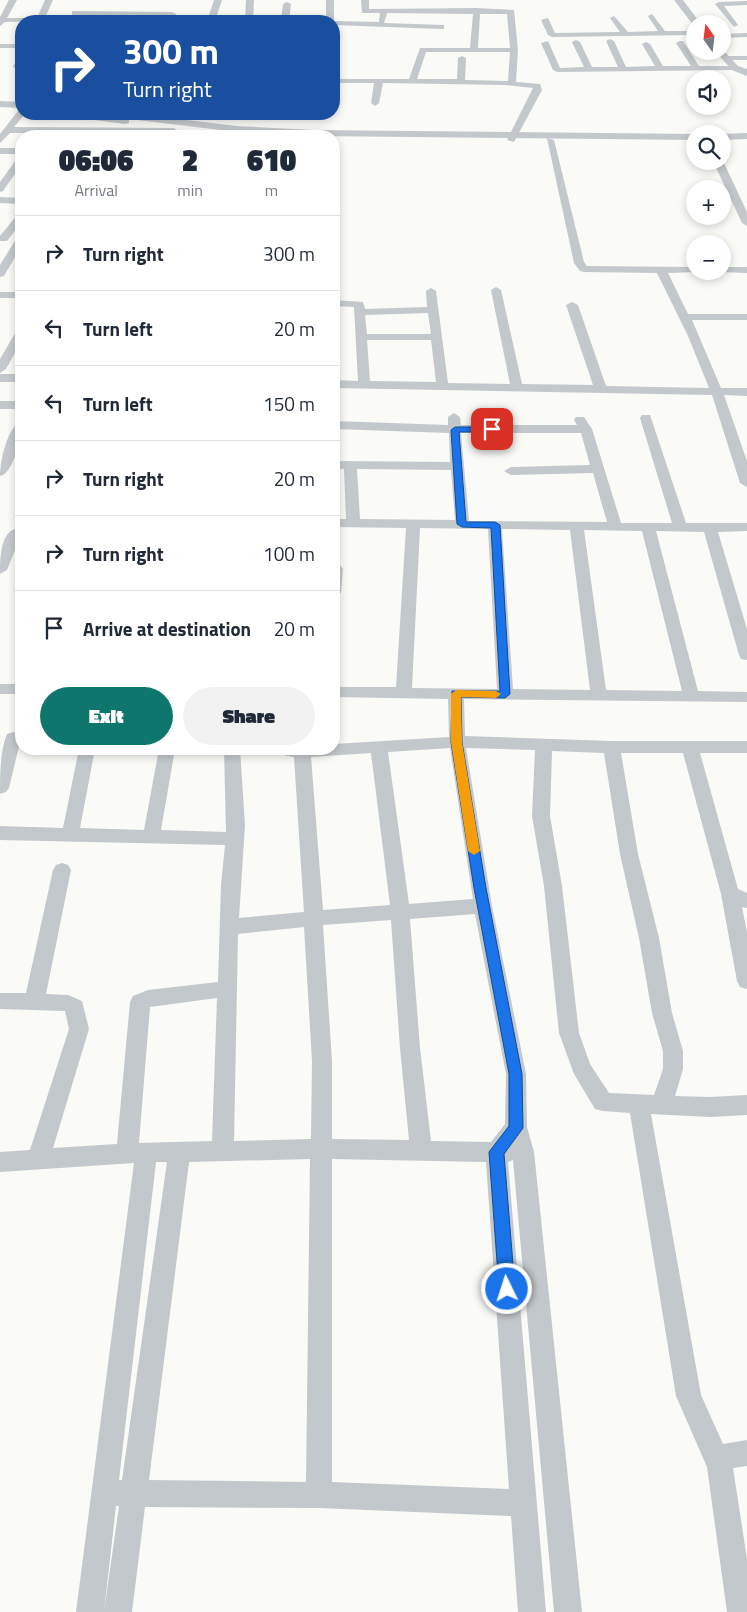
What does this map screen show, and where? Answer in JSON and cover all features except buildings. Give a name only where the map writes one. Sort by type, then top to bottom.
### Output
[{"type":"street","points":[[1,22],[14,0]]},
{"type":"street","points":[[44,15],[49,0]]},
{"type":"street","points":[[213,15],[218,0]]},
{"type":"street","points":[[249,15],[250,0]]},
{"type":"street","points":[[330,0],[330,15]]},
{"type":"street","points":[[365,0],[365,11]]},
{"type":"street","points":[[678,0],[690,15]]},
{"type":"street","points":[[729,15],[719,4],[723,2],[747,3]]},
{"type":"street","points":[[286,15],[287,4]]},
{"type":"street","points":[[74,15],[114,10],[131,14],[159,10],[172,15]]},
{"type":"street","points":[[354,10],[477,10],[511,12],[514,50],[512,83]]},
{"type":"street","points":[[412,81],[423,50],[440,38],[443,10]]},
{"type":"street","points":[[474,50],[477,10]]},
{"type":"street","points":[[381,24],[384,11]]},
{"type":"street","points":[[652,16],[663,34]]},
{"type":"street","points":[[731,17],[738,25],[731,25]]},
{"type":"street","points":[[614,18],[626,34]]},
{"type":"street","points":[[545,20],[552,35],[586,31],[626,34],[686,33]]},
{"type":"street","points":[[1,22],[15,21]]},
{"type":"street","points":[[340,23],[381,24],[440,38],[474,50],[514,50]]},
{"type":"street","points":[[420,33],[420,47],[423,50]]},
{"type":"street","points":[[731,36],[747,35]]},
{"type":"street","points":[[610,41],[623,69]]},
{"type":"street","points":[[576,42],[589,70]]},
{"type":"street","points":[[545,43],[557,70],[735,68],[747,73]]},
{"type":"street","points":[[680,43],[697,69]]},
{"type":"street","points":[[646,44],[660,69]]},
{"type":"street","points":[[0,46],[15,46]]},
{"type":"street","points":[[731,56],[747,58]]},
{"type":"street","points":[[461,82],[462,58]]},
{"type":"street","points":[[728,60],[735,68]]},
{"type":"street","points":[[340,81],[512,83],[533,85],[538,90],[512,137]]},
{"type":"street","points":[[375,103],[372,91],[379,81]]},
{"type":"street","points":[[0,100],[15,100]]},
{"type":"street","points":[[0,104],[15,105]]},
{"type":"street","points":[[0,140],[16,120]]},
{"type":"street","points":[[113,120],[190,130]]},
{"type":"street","points":[[137,120],[175,129]]},
{"type":"street","points":[[8,130],[199,130]]},
{"type":"street","points":[[340,135],[686,142]]},
{"type":"street","points":[[731,137],[747,136]]},
{"type":"street","points":[[340,138],[686,137]]},
{"type":"street","points":[[550,140],[582,266],[592,269],[686,270]]},
{"type":"street","points":[[731,142],[747,142]]},
{"type":"street","points":[[0,151],[15,151]]},
{"type":"street","points":[[0,189],[15,168]]},
{"type":"street","points":[[722,170],[747,223]]},
{"type":"street","points":[[0,200],[15,201]]},
{"type":"street","points":[[1,239],[15,224]]},
{"type":"street","points":[[1,239],[15,240]]},
{"type":"street","points":[[0,274],[15,249]]},
{"type":"street","points":[[661,270],[684,317],[746,475]]},
{"type":"street","points":[[731,270],[747,270]]},
{"type":"street","points":[[496,290],[516,388]]},
{"type":"street","points":[[431,291],[443,387]]},
{"type":"street","points":[[0,294],[15,295]]},
{"type":"street","points":[[340,303],[360,304],[364,385]]},
{"type":"street","points":[[572,305],[601,390]]},
{"type":"street","points":[[361,312],[433,310]]},
{"type":"street","points":[[684,317],[747,317]]},
{"type":"street","points":[[362,337],[436,337]]},
{"type":"street","points":[[0,369],[15,343]]},
{"type":"street","points":[[0,378],[15,378]]},
{"type":"street","points":[[340,384],[747,392]]},
{"type":"street","points":[[0,405],[15,405]]},
{"type":"street","points":[[646,418],[680,527]]},
{"type":"street","points":[[454,423],[462,524]]},
{"type":"street","points":[[340,425],[582,423],[615,526]]},
{"type":"street","points":[[0,472],[15,439]]},
{"type":"street","points":[[340,465],[457,466]]},
{"type":"street","points":[[350,465],[353,523]]},
{"type":"street","points":[[511,471],[598,469]]},
{"type":"street","points":[[340,523],[747,527]]},
{"type":"street","points":[[404,693],[413,524]]},
{"type":"street","points":[[495,525],[505,694]]},
{"type":"street","points":[[576,526],[599,695]]},
{"type":"street","points":[[648,527],[691,696]]},
{"type":"street","points":[[710,528],[747,655]]},
{"type":"street","points":[[0,533],[15,533]]},
{"type":"street","points":[[0,570],[15,539]]},
{"type":"street","points":[[0,689],[15,689]]},
{"type":"street","points":[[340,692],[747,697]]},
{"type":"street","points":[[456,694],[457,742],[483,906],[516,1074],[516,1128],[523,1152],[568,1612]]},
{"type":"street","points":[[0,788],[12,738]]},
{"type":"street","points":[[340,750],[457,742],[611,747],[747,747]]},
{"type":"street","points":[[544,745],[541,816],[553,886],[568,1033],[582,1068],[603,1102],[710,1107],[747,1105]]},
{"type":"street","points":[[611,747],[629,854],[649,938],[662,1013],[673,1051],[673,1069],[662,1105]]},
{"type":"street","points":[[379,748],[400,912],[410,1048],[421,1150]]},
{"type":"street","points":[[690,748],[739,898],[747,981]]},
{"type":"street","points":[[70,836],[86,755]]},
{"type":"street","points":[[151,838],[166,755]]},
{"type":"street","points":[[223,1151],[226,989],[236,825],[232,755]]},
{"type":"street","points":[[302,755],[322,1061],[323,1149],[319,1495]]},
{"type":"street","points":[[0,833],[234,839]]},
{"type":"street","points":[[34,1002],[62,870]]},
{"type":"street","points":[[229,927],[314,918],[483,906]]},
{"type":"street","points":[[90,1612],[104,1494],[136,1153],[140,1002],[148,998],[226,989]]},
{"type":"street","points":[[0,1001],[68,1003],[75,1006],[79,1029],[38,1160]]},
{"type":"street","points":[[639,1104],[689,1396],[720,1466],[741,1612]]},
{"type":"street","points":[[516,1128],[496,1152],[532,1612]]},
{"type":"street","points":[[0,1162],[136,1153],[323,1149],[523,1152]]},
{"type":"street","points":[[118,1612],[179,1152]]},
{"type":"street","points":[[720,1466],[726,1456],[747,1453]]},
{"type":"street","points":[[104,1494],[319,1495],[524,1503]]},
{"type":"slow traffic","points":[[474,851],[457,742],[456,694],[496,694]]},
{"type":"route","points":[[492,429],[455,430],[462,524],[495,525],[505,694],[456,694],[456,710],[457,742],[480,888],[516,1074],[516,1128],[496,1152],[507,1289]]}]
